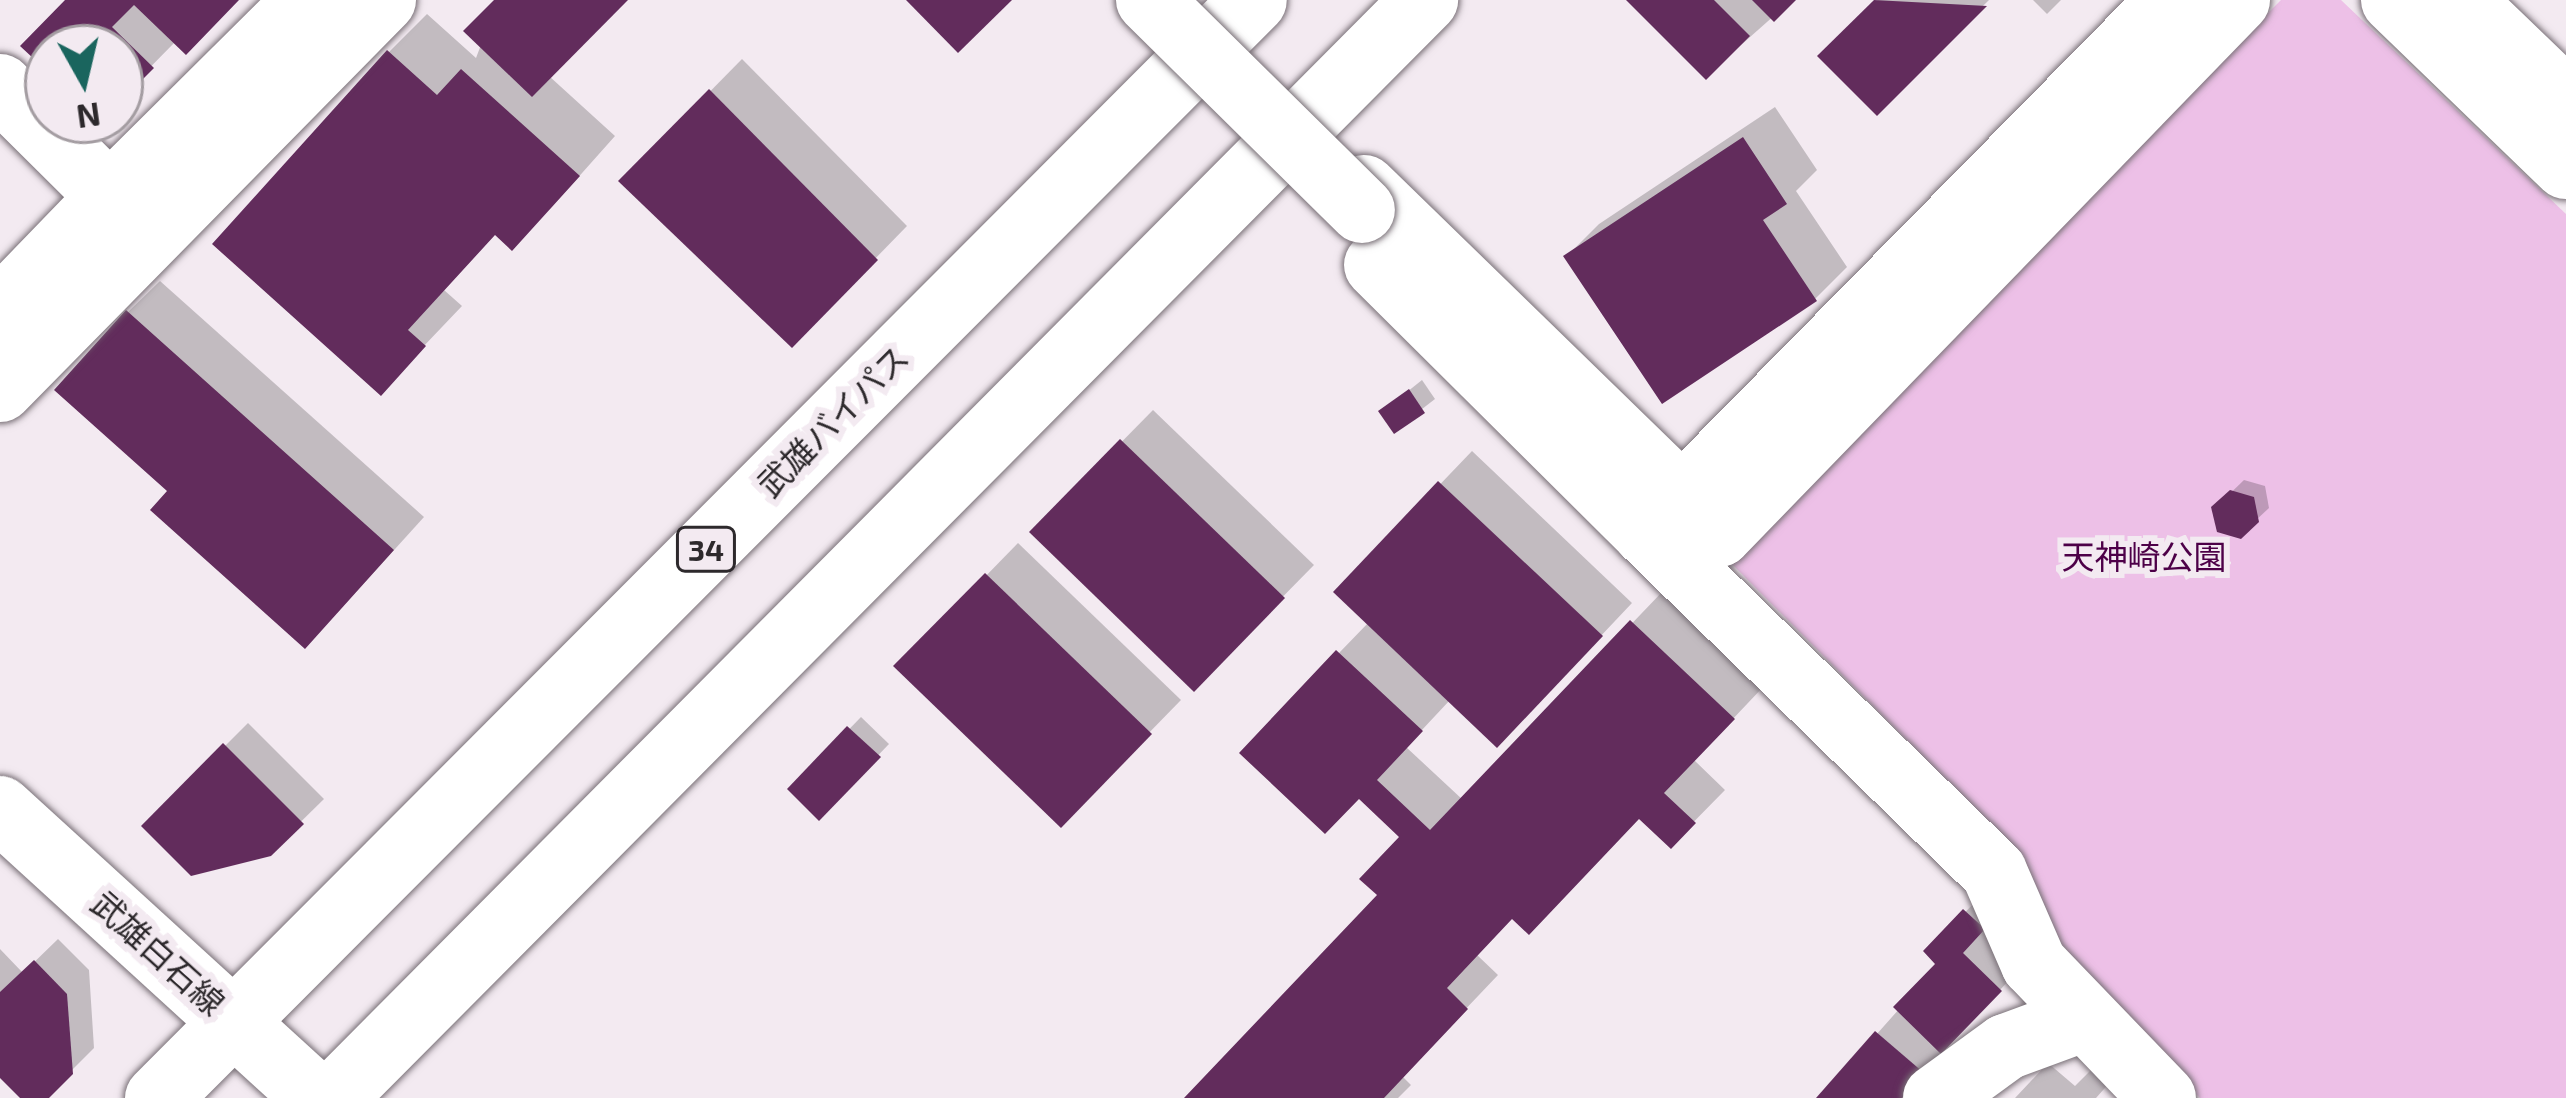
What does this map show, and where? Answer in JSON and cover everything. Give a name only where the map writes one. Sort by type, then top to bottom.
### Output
[{"type":"main road","points":[[0,389],[122,209],[307,0]]},
{"type":"main road","points":[[0,311],[383,0]]},
{"type":"main road","points":[[1149,0],[1368,221],[1670,509],[1994,872],[2034,964],[2163,1098]]},
{"type":"main road","name":"武雄バイパス","points":[[158,1098],[1254,0]]},
{"type":"main road","points":[[333,1098],[1425,0]]},
{"type":"main road","points":[[1670,509],[2170,0]]},
{"type":"main road","points":[[1670,509],[1719,534],[2237,0]]},
{"type":"main road","points":[[2394,0],[2566,166]]},
{"type":"main road","points":[[2462,0],[2566,101]]},
{"type":"main road","points":[[0,87],[122,209]]},
{"type":"main road","name":"武雄白石線","points":[[0,809],[316,1098]]},
{"type":"main road","points":[[1936,1098],[2006,1047],[2083,1019]]},
{"type":"green space","name":"天神崎公園","points":[[2281,0],[2341,0],[2566,214],[2566,1098],[2200,1098],[2064,965],[2005,839],[1726,558]]},
{"type":"building","points":[[65,0],[239,0],[186,55],[134,5],[115,24],[42,24]]},
{"type":"building","points":[[494,0],[628,0],[532,97],[463,31]]},
{"type":"building","points":[[906,0],[1012,0],[958,53]]},
{"type":"building","points":[[1626,0],[1714,0],[1750,36],[1706,80]]},
{"type":"building","points":[[1752,0],[1796,0],[1774,22]]},
{"type":"building","points":[[1874,0],[1987,6],[1877,116],[1817,56]]},
{"type":"building","points":[[387,50],[437,95],[461,69],[580,176],[512,251],[495,235],[408,330],[426,346],[381,396],[212,244]]},
{"type":"building","points":[[144,58],[154,68],[144,78]]},
{"type":"building","points":[[709,89],[878,260],[792,348],[618,181]]},
{"type":"building","points":[[1743,137],[1787,204],[1763,220],[1817,301],[1662,404],[1563,256]]},
{"type":"building","points":[[126,310],[394,550],[305,649],[150,510],[167,491],[54,390]]},
{"type":"building","points":[[1409,389],[1425,413],[1394,434],[1378,411]]},
{"type":"building","points":[[1120,439],[1285,598],[1194,692],[1029,532]]},
{"type":"building","points":[[1438,481],[1603,636],[1497,748],[1333,592]]},
{"type":"building","points":[[2230,490],[2254,497],[2259,522],[2241,539],[2217,532],[2211,507]]},
{"type":"building","points":[[985,573],[1152,734],[1061,828],[893,666]]},
{"type":"building","points":[[1630,620],[1735,719],[1664,793],[1696,823],[1671,849],[1639,819],[1529,935],[1512,919],[1447,988],[1468,1009],[1384,1098],[1184,1098],[1377,895],[1359,879],[1399,837],[1359,799],[1325,834],[1239,753],[1336,650],[1423,731],[1377,780],[1430,830]]},
{"type":"building","points":[[847,726],[881,757],[819,821],[787,789]]},
{"type":"building","points":[[223,743],[304,824],[271,856],[191,876],[141,826]]},
{"type":"building","points":[[1963,909],[1985,929],[1963,953],[2002,991],[1941,1054],[1893,1007],[1935,964],[1923,951]]},
{"type":"building","points":[[34,960],[67,994],[73,1074],[49,1098],[20,1098],[0,1078],[0,992]]},
{"type":"building","points":[[1875,1031],[1924,1073],[1902,1098],[1816,1098]]}]
